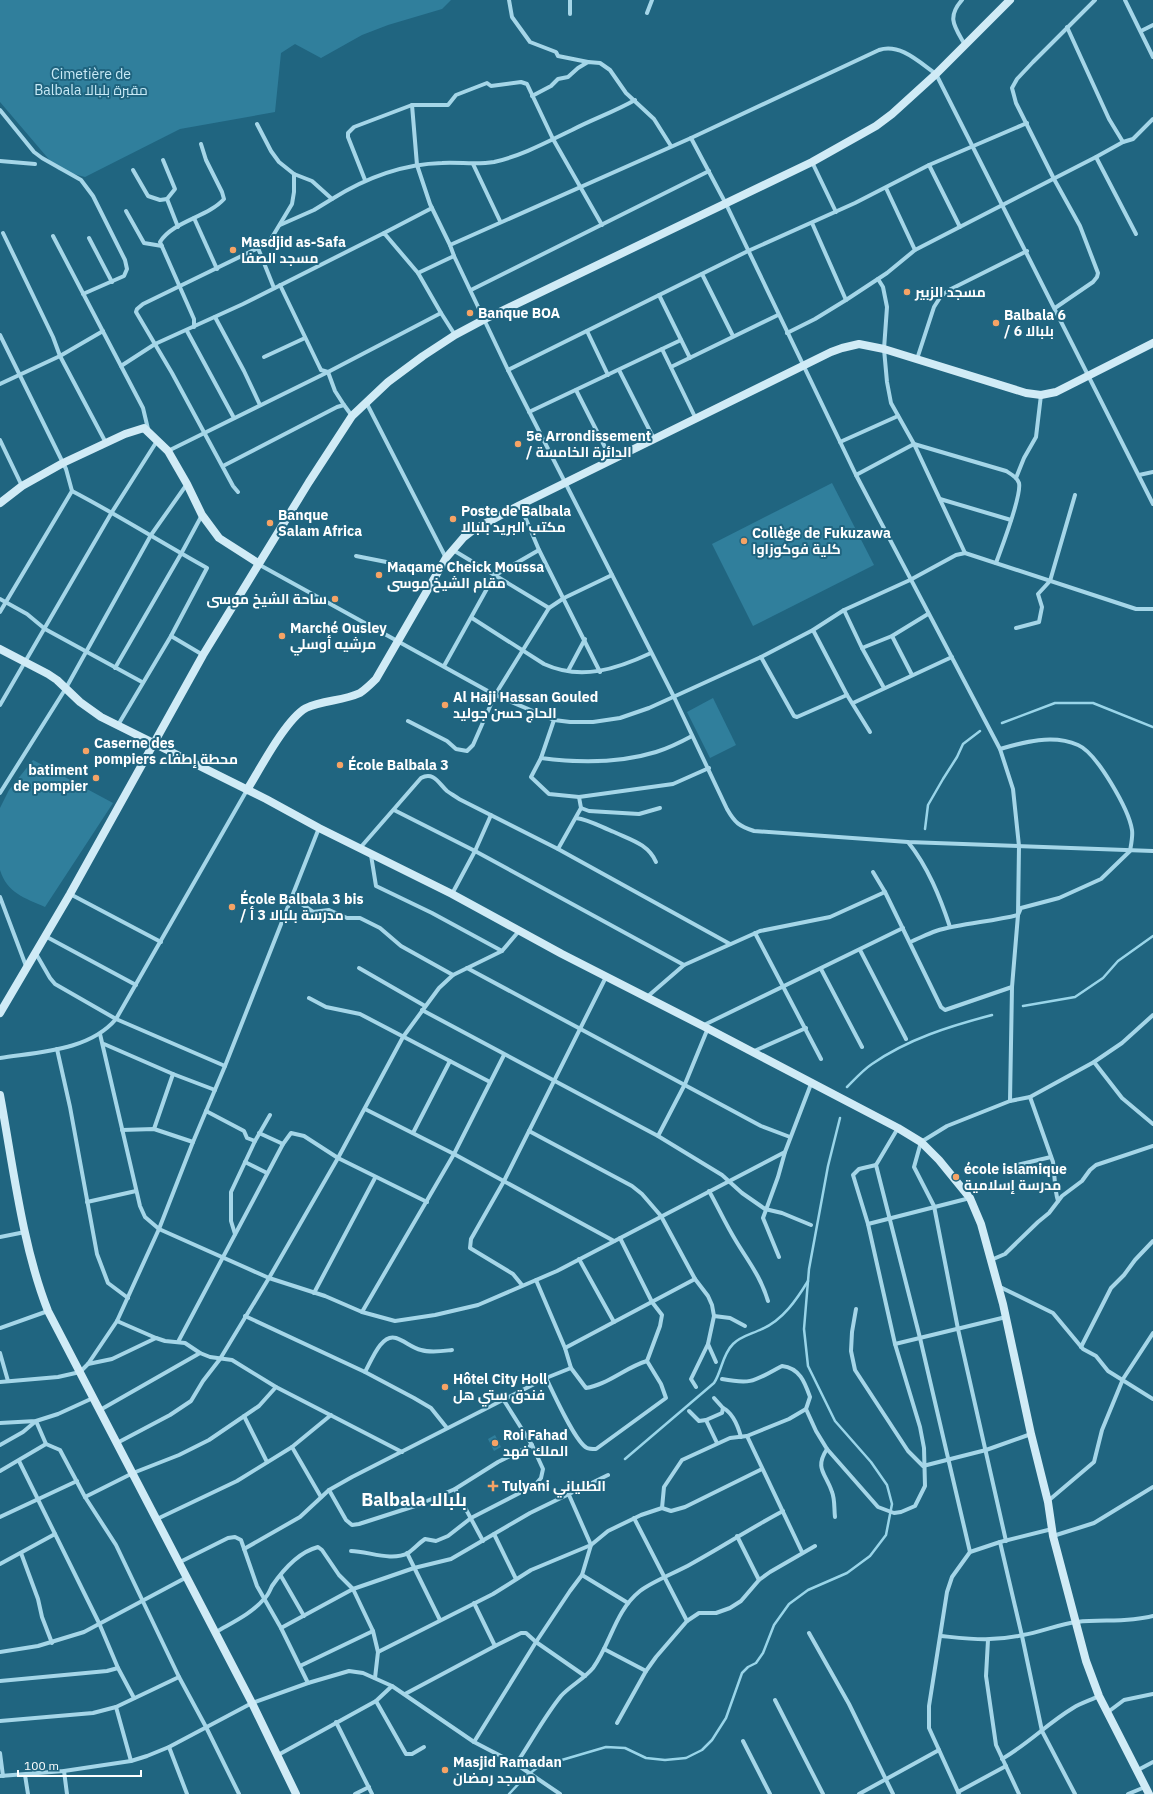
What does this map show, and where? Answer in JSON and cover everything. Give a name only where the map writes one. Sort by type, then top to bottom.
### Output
[{"type":"street","points":[[509,0],[512,17],[530,42],[556,52],[558,56],[600,63],[607,68],[626,93],[635,100],[658,124],[671,146]]},
{"type":"street","points":[[570,0],[570,14]]},
{"type":"street","points":[[647,13],[652,0]]},
{"type":"street","points":[[962,0],[956,7],[953,17],[955,27],[965,45]]},
{"type":"street","points":[[0,1012],[70,894],[203,655],[258,563],[352,416],[388,382],[417,360],[455,335],[485,319],[812,162],[876,126],[892,114],[936,74],[1010,0]]},
{"type":"street","points":[[1055,308],[1093,282],[1098,273],[1080,226],[1054,179],[1012,92],[1014,83],[1066,27],[1095,0]]},
{"type":"street","points":[[1125,0],[1153,57]]},
{"type":"street","points":[[1141,31],[1153,25]]},
{"type":"street","points":[[1066,27],[1109,119],[1123,142]]},
{"type":"street","points":[[450,245],[500,221],[691,138],[886,47],[893,47],[905,52],[936,74],[1027,251],[1088,377],[1153,504]]},
{"type":"street","points":[[532,96],[551,86],[558,79],[568,77],[588,62]]},
{"type":"street","points":[[365,180],[349,140],[348,133],[354,127],[412,105],[448,105],[456,95],[487,83],[491,86],[521,82],[527,84],[553,139],[602,225]]},
{"type":"street","points":[[280,226],[314,210],[365,180],[417,165],[443,163],[474,164],[493,162],[511,157],[608,115],[635,100]]},
{"type":"street","points":[[412,105],[417,165],[432,208],[508,370],[674,697],[732,818],[740,826],[754,831],[908,842],[1153,851]]},
{"type":"street","points":[[0,110],[34,152],[77,177],[93,196],[123,255],[127,265],[127,273],[124,276],[83,294]]},
{"type":"street","points":[[787,333],[815,319],[846,300],[878,279],[914,250],[1123,142],[1133,139],[1153,119]]},
{"type":"street","points":[[508,370],[748,251],[836,212],[929,165],[1027,123]]},
{"type":"street","points":[[258,124],[275,158],[294,174],[312,181],[332,200]]},
{"type":"street","points":[[691,138],[726,204],[856,475],[1000,749],[1013,789],[1019,846],[1018,915],[1012,987],[1010,1102]]},
{"type":"street","points":[[194,327],[194,319],[160,241],[178,227],[212,209],[224,199],[206,160],[201,144]]},
{"type":"street","points":[[1096,157],[1136,234]]},
{"type":"street","points":[[133,170],[148,196],[160,200],[167,199],[175,189],[163,160]]},
{"type":"street","points":[[0,161],[35,164]]},
{"type":"street","points":[[812,162],[836,212]]},
{"type":"street","points":[[474,164],[500,221]]},
{"type":"street","points":[[929,165],[960,227]]},
{"type":"street","points":[[471,290],[709,171]]},
{"type":"street","points":[[238,492],[233,486],[155,344],[137,315],[137,309],[143,304],[258,248],[271,239],[280,226],[294,198],[294,174]]},
{"type":"street","points":[[886,188],[914,250]]},
{"type":"street","points":[[167,199],[178,227]]},
{"type":"street","points":[[121,366],[155,344],[186,331],[274,288],[432,208]]},
{"type":"street","points":[[126,211],[144,243],[162,246]]},
{"type":"street","points":[[194,218],[217,269]]},
{"type":"street","points":[[812,223],[846,300]]},
{"type":"street","points":[[3,233],[53,337],[60,356],[106,443]]},
{"type":"street","points":[[384,233],[418,273],[455,335]]},
{"type":"street","points":[[53,236],[143,408],[148,432]]},
{"type":"street","points":[[89,238],[112,282]]},
{"type":"street","points":[[258,248],[274,288]]},
{"type":"street","points":[[917,360],[932,312],[940,296],[1027,251]]},
{"type":"street","points":[[418,273],[454,256]]},
{"type":"street","points":[[702,274],[733,336]]},
{"type":"street","points":[[878,279],[883,287],[887,307],[884,349],[886,382],[889,396],[898,416],[914,444],[965,553]]},
{"type":"street","points":[[280,285],[321,370],[328,372]]},
{"type":"street","points":[[659,296],[690,358]]},
{"type":"street","points":[[168,451],[328,372],[441,313]]},
{"type":"street","points":[[671,367],[778,315]]},
{"type":"street","points":[[214,317],[244,371],[260,405]]},
{"type":"street","points":[[0,384],[60,356],[103,331]]},
{"type":"street","points":[[186,331],[234,418]]},
{"type":"street","points":[[587,331],[608,374]]},
{"type":"street","points":[[0,335],[63,463],[70,480],[72,491],[0,612]]},
{"type":"street","points":[[264,357],[305,338]]},
{"type":"street","points":[[529,412],[681,340]]},
{"type":"street","points":[[0,1058],[57,1049],[100,1034],[116,1019],[247,790],[281,736],[298,714],[307,708],[326,701],[360,692],[376,679],[397,640],[446,558],[464,537],[481,525],[836,350],[851,345],[859,344],[884,349],[1026,393],[1041,395],[1056,392],[1153,343]]},
{"type":"street","points":[[662,349],[696,420]]},
{"type":"street","points":[[619,370],[654,440]]},
{"type":"street","points":[[328,372],[335,391],[352,416]]},
{"type":"street","points":[[576,390],[612,461]]},
{"type":"street","points":[[1016,478],[1024,458],[1036,437],[1041,395]]},
{"type":"street","points":[[366,402],[446,558]]},
{"type":"street","points":[[223,466],[296,429],[318,416],[344,405]]},
{"type":"street","points":[[840,442],[898,416]]},
{"type":"street","points":[[0,503],[22,486],[63,463],[140,428],[144,428],[168,451],[188,484],[202,515],[219,538],[258,563],[495,695],[554,720],[570,722],[593,722],[620,718],[649,708],[761,657],[813,630],[844,610],[910,580],[956,555],[965,553],[1136,609],[1153,609]]},
{"type":"street","points":[[0,440],[22,486]]},
{"type":"street","points":[[0,705],[112,512],[157,440]]},
{"type":"street","points":[[856,475],[914,444],[1006,471],[1016,478],[1019,484],[1019,490],[1011,520],[996,563]]},
{"type":"street","points":[[1139,475],[1153,472]]},
{"type":"street","points":[[0,793],[66,688],[151,535],[188,484]]},
{"type":"street","points":[[72,491],[112,512],[207,568],[171,636],[142,682],[118,725]]},
{"type":"street","points":[[1016,628],[1039,622],[1042,607],[1038,594],[1050,581],[1076,495]]},
{"type":"street","points":[[940,499],[1011,520]]},
{"type":"street","points":[[520,505],[540,550],[600,672]]},
{"type":"street","points":[[115,668],[202,515]]},
{"type":"street","points":[[453,550],[549,608]]},
{"type":"street","points":[[444,666],[494,576],[540,550]]},
{"type":"street","points":[[356,556],[437,572]]},
{"type":"street","points":[[408,721],[447,741],[456,749],[467,751],[472,745],[495,695],[549,608],[564,598],[612,575]]},
{"type":"street","points":[[0,599],[27,614],[45,629],[142,682]]},
{"type":"street","points":[[844,610],[862,648],[884,688]]},
{"type":"street","points":[[862,648],[892,636],[928,614]]},
{"type":"street","points":[[472,618],[544,664],[568,671],[600,672],[629,664],[651,654]]},
{"type":"street","points":[[813,630],[847,695],[870,732]]},
{"type":"street","points":[[171,636],[203,655]]},
{"type":"street","points":[[892,636],[912,675]]},
{"type":"street","points":[[568,671],[585,639]]},
{"type":"street","points":[[0,649],[48,674],[66,688],[80,702],[101,717],[452,894],[606,977],[706,1027],[811,1084],[898,1128],[921,1142],[970,1198],[981,1224],[1006,1317],[1031,1434],[1048,1502],[1053,1533],[1086,1661],[1099,1696],[1147,1790],[1128,1794]]},
{"type":"street","points":[[761,657],[794,716],[847,695]]},
{"type":"street","points":[[853,703],[952,657]]},
{"type":"street","points":[[554,720],[541,758],[531,777],[549,794],[579,798],[673,784],[708,768]]},
{"type":"street","points":[[541,758],[563,761],[633,757],[657,752],[692,736]]},
{"type":"street","points":[[910,942],[950,927],[992,921],[1018,915],[1022,908],[1059,898],[1101,879],[1130,851],[1132,830],[1124,808],[1109,780],[1089,752],[1078,745],[1055,740],[1031,740],[1000,749]]},
{"type":"street","points":[[360,848],[421,778],[425,775],[434,777],[451,794],[558,850],[730,944]]},
{"type":"street","points":[[558,850],[581,808],[579,798]]},
{"type":"street","points":[[581,808],[594,811],[639,814],[660,808]]},
{"type":"street","points":[[394,810],[475,851],[684,965]]},
{"type":"street","points":[[452,894],[475,851],[491,815]]},
{"type":"street","points":[[576,818],[599,825],[630,838],[652,854],[656,862]]},
{"type":"street","points":[[0,1382],[58,1377],[80,1372],[88,1364],[116,1321],[159,1230],[319,828]]},
{"type":"street","points":[[908,842],[916,853],[940,896],[950,927]]},
{"type":"street","points":[[371,853],[376,886],[432,913],[502,952]]},
{"type":"street","points":[[873,872],[903,928],[941,1006],[945,1010],[1012,987]]},
{"type":"street","points":[[647,997],[684,965],[730,944],[769,928],[798,924],[830,917],[884,892]]},
{"type":"street","points":[[70,894],[161,942]]},
{"type":"street","points":[[0,897],[26,966]]},
{"type":"street","points":[[292,898],[313,912],[329,910],[347,918],[360,918],[380,928],[401,946],[454,975]]},
{"type":"street","points":[[658,1136],[685,1084],[706,1027],[903,928]]},
{"type":"street","points":[[117,1443],[170,1415],[191,1401],[203,1381],[220,1359],[269,1278],[338,1158],[403,1037],[439,988],[454,975],[502,952],[519,931]]},
{"type":"street","points":[[755,933],[821,1059]]},
{"type":"street","points":[[44,936],[136,985]]},
{"type":"street","points":[[860,950],[906,1039]]},
{"type":"street","points":[[35,951],[52,981],[116,1019],[225,1066]]},
{"type":"street","points":[[359,968],[425,1006]]},
{"type":"street","points":[[468,968],[761,1126],[790,1137]]},
{"type":"street","points":[[821,969],[862,1047]]},
{"type":"street","points":[[522,1285],[513,1274],[470,1248],[471,1239],[504,1181],[606,977]]},
{"type":"street","points":[[309,998],[326,1007],[360,1014],[490,1082]]},
{"type":"street","points":[[422,1010],[658,1136],[722,1174],[742,1193],[765,1209],[782,1213],[811,1225]]},
{"type":"street","points":[[1006,1541],[958,1329],[934,1206],[914,1167],[921,1142],[947,1126],[1010,1102],[1030,1097],[1094,1062],[1122,1043],[1153,1015]]},
{"type":"street","points":[[752,1052],[806,1028]]},
{"type":"street","points":[[100,1034],[104,1044],[136,1190],[145,1217],[159,1230],[269,1278],[314,1293],[362,1312],[396,1321],[435,1315],[478,1304],[536,1280],[785,1152]]},
{"type":"street","points":[[104,1044],[173,1074],[215,1090]]},
{"type":"street","points":[[57,1049],[70,1107],[87,1202],[101,1268],[108,1283],[128,1298]]},
{"type":"street","points":[[362,1312],[454,1154],[504,1054]]},
{"type":"street","points":[[413,1133],[450,1061]]},
{"type":"street","points":[[1094,1062],[1122,1098],[1153,1124]]},
{"type":"street","points":[[154,1129],[173,1074]]},
{"type":"street","points":[[779,1257],[763,1218],[765,1209],[778,1178],[790,1137],[811,1084]]},
{"type":"street","points":[[0,1095],[25,1232],[41,1292],[48,1311],[188,1577],[278,1755],[296,1794]]},
{"type":"street","points":[[1030,1097],[1051,1157],[1058,1202]]},
{"type":"street","points":[[365,1109],[454,1154],[614,1241]]},
{"type":"street","points":[[206,1111],[244,1131],[247,1138],[255,1141]]},
{"type":"street","points":[[235,1234],[231,1221],[231,1192],[259,1132],[270,1114]]},
{"type":"street","points":[[898,1128],[876,1165],[920,1338],[947,1460],[970,1552]]},
{"type":"street","points":[[122,1130],[154,1129],[193,1142]]},
{"type":"street","points":[[530,1130],[632,1186],[642,1194],[661,1216],[695,1279],[708,1296],[714,1316],[708,1344],[691,1379],[696,1387]]},
{"type":"street","points":[[259,1132],[283,1144]]},
{"type":"street","points":[[178,1342],[267,1173],[283,1144],[291,1133],[304,1136],[338,1158],[375,1178],[427,1202]]},
{"type":"street","points":[[991,1260],[1005,1254],[1049,1213],[1062,1196],[1082,1181],[1090,1170],[1096,1165],[1153,1146]]},
{"type":"street","points":[[1017,1166],[1051,1157]]},
{"type":"street","points":[[245,1162],[267,1173]]},
{"type":"street","points":[[806,1409],[816,1431],[827,1449],[878,1507],[894,1513],[901,1512],[915,1506],[925,1486],[923,1466],[924,1448],[920,1427],[895,1344],[868,1224],[853,1175],[855,1171],[859,1169],[876,1165]]},
{"type":"street","points":[[314,1293],[375,1178]]},
{"type":"street","points":[[87,1202],[136,1190]]},
{"type":"street","points":[[709,1191],[735,1240],[763,1284],[768,1301]]},
{"type":"street","points":[[868,1224],[970,1198]]},
{"type":"street","points":[[0,1237],[25,1232]]},
{"type":"street","points":[[620,1238],[652,1302],[662,1315],[660,1326],[647,1361]]},
{"type":"street","points":[[1081,1347],[1111,1288],[1153,1241]]},
{"type":"street","points":[[579,1259],[614,1322]]},
{"type":"street","points":[[565,1348],[695,1279]]},
{"type":"street","points":[[536,1280],[565,1348],[571,1368],[586,1388],[594,1387],[636,1364],[647,1361]]},
{"type":"street","points":[[997,1286],[1053,1313],[1081,1347],[1096,1356],[1108,1372],[1123,1379],[1153,1399]]},
{"type":"street","points":[[856,1309],[852,1332],[851,1351],[855,1370],[908,1451],[923,1466]]},
{"type":"street","points":[[0,1328],[48,1311]]},
{"type":"street","points":[[245,1316],[365,1372],[431,1408],[447,1428]]},
{"type":"street","points":[[714,1316],[730,1318],[745,1326]]},
{"type":"street","points":[[895,1344],[1006,1317]]},
{"type":"street","points":[[116,1321],[156,1338],[165,1341],[185,1343],[200,1353],[239,1363],[276,1386],[402,1452]]},
{"type":"street","points":[[1048,1502],[1094,1462],[1102,1430],[1123,1379],[1153,1334]]},
{"type":"street","points":[[365,1372],[381,1343],[394,1337],[417,1349],[427,1352],[452,1350]]},
{"type":"street","points":[[88,1364],[112,1359],[156,1338]]},
{"type":"street","points":[[708,1344],[716,1362]]},
{"type":"street","points":[[0,1353],[8,1381]]},
{"type":"street","points":[[100,1410],[200,1353]]},
{"type":"street","points":[[546,1378],[565,1418],[581,1444],[588,1449],[596,1449],[666,1398],[661,1384],[647,1361]]},
{"type":"street","points":[[662,1508],[664,1487],[682,1460],[730,1438],[747,1436],[789,1419],[806,1409],[810,1397],[803,1378],[787,1367],[782,1366],[752,1382],[743,1383],[722,1379]]},
{"type":"street","points":[[244,1549],[300,1518],[329,1490],[352,1476],[402,1452],[503,1399],[546,1378],[571,1368]]},
{"type":"street","points":[[85,1497],[133,1473],[178,1455],[209,1440],[259,1406],[276,1386]]},
{"type":"street","points":[[0,1423],[36,1421],[58,1414],[94,1398]]},
{"type":"street","points":[[714,1398],[723,1408],[728,1411],[739,1427],[741,1437]]},
{"type":"street","points":[[351,1551],[362,1551],[385,1556],[407,1553],[425,1539],[436,1541],[448,1536],[471,1518],[535,1485],[541,1478],[543,1469],[532,1445],[503,1399]]},
{"type":"street","points":[[689,1411],[699,1421],[706,1420],[722,1413],[723,1408]]},
{"type":"street","points":[[157,1519],[237,1481],[292,1447],[331,1415]]},
{"type":"street","points":[[244,1416],[266,1462]]},
{"type":"street","points":[[706,1420],[717,1443]]},
{"type":"street","points":[[36,1421],[46,1444],[60,1450],[85,1497],[116,1545],[179,1677],[206,1727],[239,1794]]},
{"type":"street","points":[[0,1445],[23,1432],[36,1421]]},
{"type":"street","points":[[923,1466],[986,1450],[1031,1434]]},
{"type":"street","points":[[747,1436],[802,1552]]},
{"type":"street","points":[[0,1471],[46,1444]]},
{"type":"street","points":[[329,1490],[346,1520],[352,1525],[415,1506],[455,1489],[498,1462],[532,1445]]},
{"type":"street","points":[[292,1447],[321,1497]]},
{"type":"street","points":[[827,1449],[821,1458],[821,1467],[833,1493],[834,1517]]},
{"type":"street","points":[[19,1461],[56,1534],[99,1623],[118,1668],[134,1698]]},
{"type":"street","points":[[378,1652],[493,1594],[516,1579],[550,1562],[591,1545],[608,1531],[634,1518],[662,1508],[671,1511],[685,1507],[762,1469]]},
{"type":"street","points":[[281,1628],[353,1590],[414,1568],[451,1559],[530,1513],[608,1475]]},
{"type":"street","points":[[0,1517],[77,1481]]},
{"type":"street","points":[[1006,1766],[959,1793],[929,1728],[929,1706],[947,1592],[952,1577],[970,1552],[1000,1542],[1053,1533],[1094,1523],[1153,1487]]},
{"type":"street","points":[[455,1489],[483,1541]]},
{"type":"street","points":[[474,1742],[536,1642],[582,1575],[591,1545],[569,1495]]},
{"type":"street","points":[[516,1764],[555,1704],[569,1689],[593,1668],[619,1617],[628,1603],[641,1591],[706,1556],[737,1536],[782,1511]]},
{"type":"street","points":[[634,1518],[687,1620]]},
{"type":"street","points":[[0,1564],[56,1534]]},
{"type":"street","points":[[494,1534],[516,1579]]},
{"type":"street","points":[[737,1536],[760,1580]]},
{"type":"street","points":[[180,1562],[228,1538],[235,1537],[241,1540],[257,1586],[281,1628],[308,1683]]},
{"type":"street","points":[[1000,1542],[1042,1732],[1075,1794]]},
{"type":"street","points":[[617,1723],[646,1671],[687,1620],[699,1613],[716,1613],[730,1608],[741,1601],[760,1580],[770,1572],[802,1552],[815,1546]]},
{"type":"street","points":[[216,1632],[244,1616],[265,1599],[292,1563],[308,1550],[318,1548],[322,1550],[339,1575],[353,1590],[374,1631],[378,1652],[375,1678]]},
{"type":"street","points":[[21,1553],[52,1643]]},
{"type":"street","points":[[407,1553],[440,1620]]},
{"type":"street","points":[[582,1575],[628,1603]]},
{"type":"street","points":[[281,1576],[304,1616]]},
{"type":"street","points":[[0,1652],[52,1643],[84,1632],[188,1577]]},
{"type":"street","points":[[474,1603],[495,1646]]},
{"type":"street","points":[[941,1636],[988,1640],[1022,1636],[1076,1622],[1122,1621],[1153,1616]]},
{"type":"street","points":[[300,1666],[374,1631]]},
{"type":"street","points":[[405,1694],[521,1633],[526,1633],[536,1642],[585,1676]]},
{"type":"street","points":[[809,1633],[849,1704],[893,1794]]},
{"type":"street","points":[[988,1640],[986,1676],[996,1745],[1019,1794]]},
{"type":"street","points":[[604,1649],[646,1671]]},
{"type":"street","points":[[0,1681],[107,1671],[118,1668]]},
{"type":"street","points":[[0,1752],[1,1776],[64,1771],[131,1761],[169,1748],[252,1703],[308,1683],[349,1671],[363,1673],[392,1686],[474,1742],[516,1764],[560,1794]]},
{"type":"street","points":[[0,1721],[93,1713],[116,1707],[179,1677]]},
{"type":"street","points":[[278,1755],[376,1701],[392,1686]]},
{"type":"street","points":[[1108,1712],[1124,1700],[1153,1694]]},
{"type":"street","points":[[1002,1759],[1023,1747],[1074,1707],[1099,1696]]},
{"type":"street","points":[[775,1700],[823,1794]]},
{"type":"street","points":[[376,1701],[406,1754],[412,1754],[424,1747]]},
{"type":"street","points":[[116,1707],[131,1761]]},
{"type":"street","points":[[336,1722],[372,1794]]},
{"type":"street","points":[[743,1742],[770,1794]]},
{"type":"street","points":[[169,1748],[187,1794]]},
{"type":"street","points":[[859,1794],[939,1750]]},
{"type":"street","points":[[1136,1771],[1153,1762]]},
{"type":"street","points":[[64,1771],[67,1794]]},
{"type":"street","points":[[25,1775],[28,1794]]},
{"type":"street","points":[[355,1794],[369,1787]]},
{"type":"green space","name":"Cimetière de Balbala مقبرة بلبالا","points":[[0,0],[451,0],[442,9],[388,25],[362,35],[321,58],[295,44],[281,53],[275,112],[180,129],[85,177],[58,170],[0,102]]},
{"type":"green space","points":[[832,483],[874,565],[753,626],[712,544]]},
{"type":"green space","points":[[713,698],[736,745],[710,758],[687,712]]},
{"type":"green space","points":[[33,760],[113,803],[45,907],[18,894],[7,884],[0,870],[0,808],[9,790]]},
{"type":"green space","name":"Roi Fahad الملك فهد","points":[[495,1435],[501,1447],[494,1451],[488,1439]]},
{"type":"waterway","points":[[1002,723],[1055,703],[1093,703],[1153,727]]},
{"type":"waterway","points":[[925,829],[928,805],[957,757],[963,744],[980,731]]},
{"type":"waterway","points":[[1023,1006],[1075,997],[1103,978],[1118,961],[1153,936]]},
{"type":"waterway","points":[[847,1087],[869,1066],[900,1047],[930,1034],[992,1015]]},
{"type":"waterway","points":[[509,1794],[524,1778],[538,1767],[606,1747],[625,1748],[646,1758],[665,1760],[686,1758],[702,1750],[712,1740],[726,1718],[742,1673],[748,1667],[756,1663],[763,1653],[774,1625],[789,1604],[808,1590],[847,1573],[870,1556],[886,1535],[892,1504],[887,1485],[871,1462],[835,1421],[808,1366],[804,1329],[809,1269],[828,1166],[840,1118]]},
{"type":"waterway","points":[[625,1459],[714,1383],[729,1348],[740,1339],[770,1325],[783,1315],[808,1281]]},
{"type":"place","name":"Masdjid as-Safa مسجد الصفا","points":[[233,250]]},
{"type":"place","name":"مسجد الزبير","points":[[907,292]]},
{"type":"place","name":"Banque BOA","points":[[470,313]]},
{"type":"place","name":"Balbala 6 / بلبالا 6","points":[[996,323]]},
{"type":"place","name":"5e Arrondissement / الدائرة الخامسة","points":[[518,444]]},
{"type":"place","name":"Poste de Balbala مكتب البريد بلبالا","points":[[453,519]]},
{"type":"place","name":"Banque Salam Africa","points":[[270,523]]},
{"type":"place","name":"Collège de Fukuzawa كلية فوكوزاوا","points":[[744,541]]},
{"type":"place","name":"Maqame Cheick Moussa مقام الشيخ موسى","points":[[379,575]]},
{"type":"place","name":"ساحة الشيخ موسى","points":[[335,599]]},
{"type":"place","name":"Marché Ousley مرشيه أوسلي","points":[[282,636]]},
{"type":"place","name":"Al Haji Hassan Gouled الحاج حسن جوليد","points":[[445,705]]},
{"type":"place","name":"Caserne des pompiers محطة إطفاء","points":[[86,751]]},
{"type":"place","name":"École Balbala 3","points":[[340,765]]},
{"type":"place","name":"batiment de pompier","points":[[96,778]]},
{"type":"place","name":"École Balbala 3 bis / مدرسة بلبالا 3 أ","points":[[232,907]]},
{"type":"place","name":"école islamique مدرسة إسلامية","points":[[956,1177]]},
{"type":"place","name":"Hôtel City Holl فندق ستي هل","points":[[445,1387]]},
{"type":"place","name":"Roi Fahad الملك فهد","points":[[495,1443]]},
{"type":"place","name":"Tulyani الطلياني","points":[[493,1486]]},
{"type":"place","name":"Masjid Ramadan مسجد رمضان","points":[[445,1770]]},
{"type":"district","name":"Balbala بلبالا","points":[[414,1499]]}]
